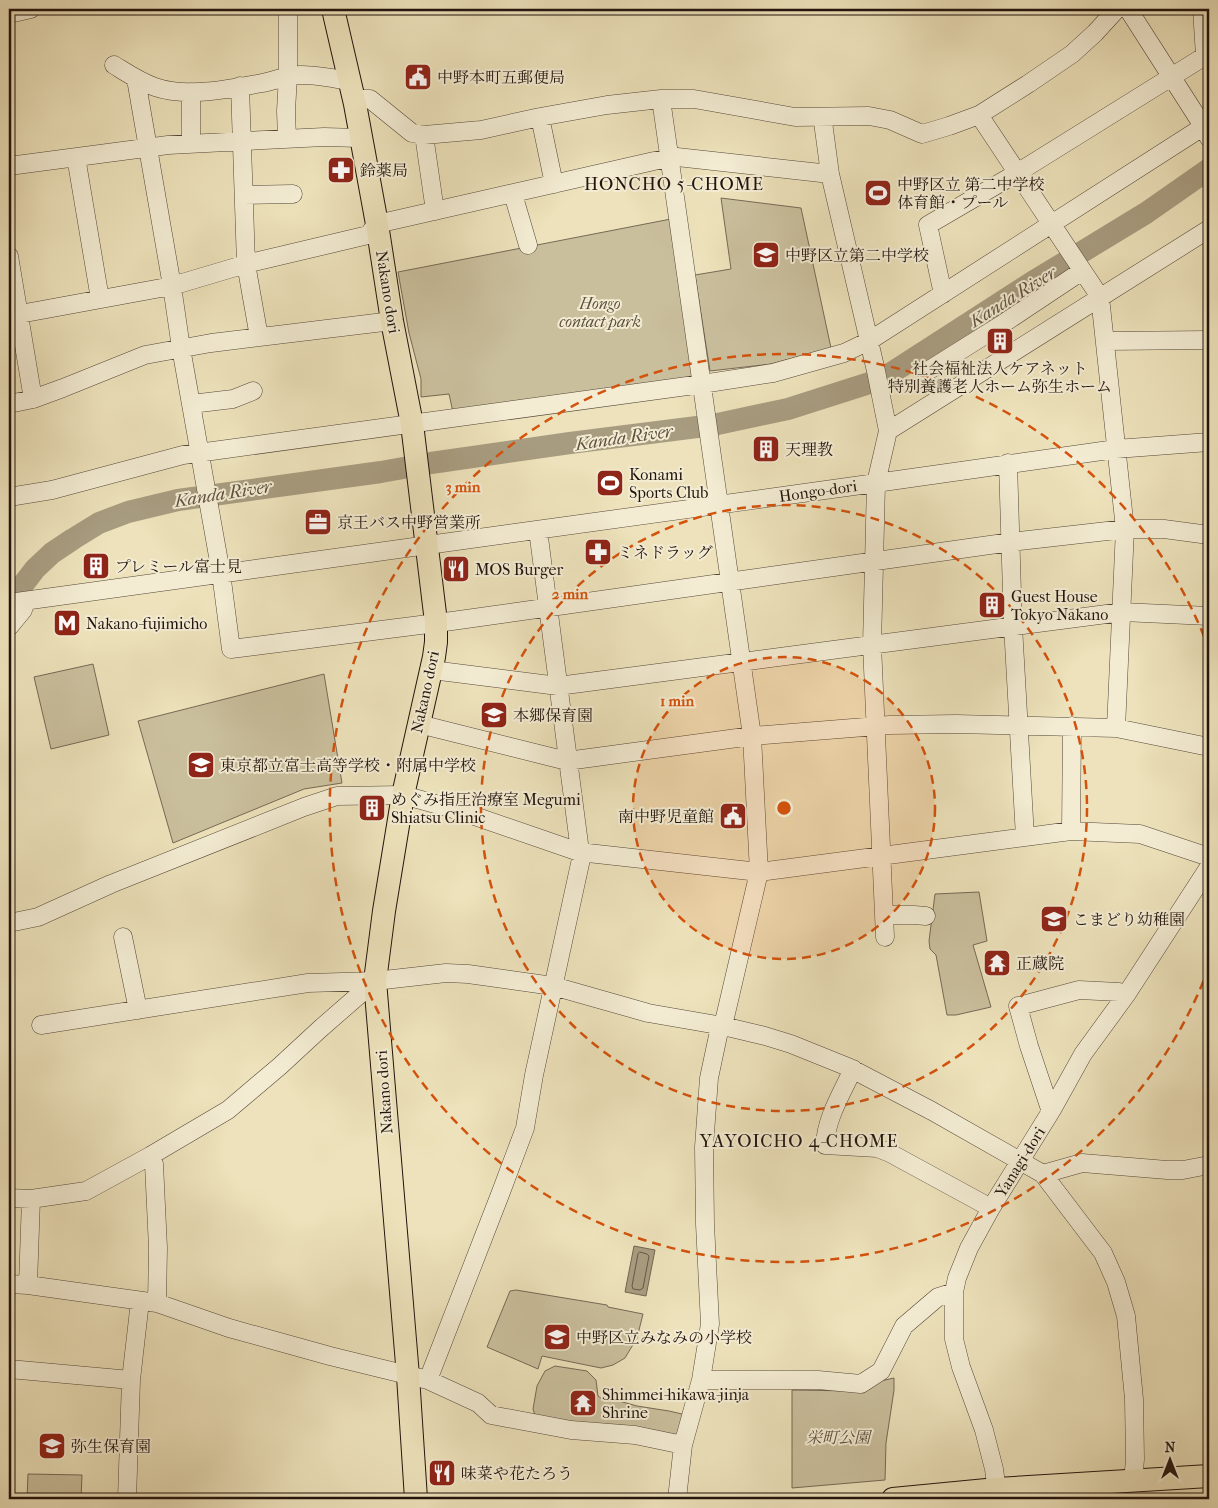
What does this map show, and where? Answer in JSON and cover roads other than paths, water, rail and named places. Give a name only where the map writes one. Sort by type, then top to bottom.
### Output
[{"type":"main road","name":"Nakano dori","points":[[333,9],[352,90],[412,424],[436,622],[436,642],[432,670],[403,795],[384,911],[367,988],[424,1380],[416,1499]]},
{"type":"main road","points":[[893,1499],[998,1494],[1209,1476]]},
{"type":"street","points":[[9,14],[30,9]]},
{"type":"street","points":[[287,139],[288,9]]},
{"type":"street","points":[[114,65],[136,79],[154,87],[164,90],[191,92],[214,91],[264,83],[288,76],[312,76],[370,98],[412,133],[424,135],[480,130],[607,105],[661,99],[694,99],[795,117],[869,116],[890,120],[922,134],[979,115],[1028,84],[1072,54],[1117,9]]},
{"type":"street","points":[[9,497],[52,490],[183,456],[773,373],[844,353],[869,341],[1207,129],[1128,9]]},
{"type":"street","points":[[943,294],[928,225],[1017,173],[1207,56],[1202,9]]},
{"type":"street","points":[[136,79],[181,348],[206,483],[231,649],[1011,542],[1125,529],[1164,529],[1209,535]]},
{"type":"street","points":[[240,86],[246,264],[259,337]]},
{"type":"street","points":[[191,92],[191,143]]},
{"type":"street","points":[[661,99],[752,736],[759,872],[709,1078],[704,1147],[705,1224],[710,1324],[701,1380],[682,1445],[677,1499]]},
{"type":"street","points":[[979,115],[1100,297],[1125,529],[1116,728]]},
{"type":"street","points":[[540,117],[554,184]]},
{"type":"street","points":[[825,117],[823,122],[830,174],[881,392],[888,431],[876,483],[872,644],[885,937]]},
{"type":"street","points":[[424,135],[435,211]]},
{"type":"street","points":[[9,166],[147,147],[191,143],[324,137],[360,138]]},
{"type":"street","points":[[76,157],[100,299]]},
{"type":"street","points":[[13,315],[172,286],[246,264],[368,235],[377,224],[654,161],[677,158],[830,174]]},
{"type":"street","points":[[244,196],[294,194]]},
{"type":"street","points":[[513,194],[528,245]]},
{"type":"street","points":[[888,431],[1209,229]]},
{"type":"street","points":[[9,256],[13,315],[33,399]]},
{"type":"street","points":[[926,372],[1001,325],[1082,270]]},
{"type":"street","points":[[9,404],[33,399],[145,355],[259,337],[392,321]]},
{"type":"street","points":[[1105,341],[1209,340]]},
{"type":"street","points":[[191,404],[232,399],[253,391]]},
{"type":"street","name":"Hongo-dori","points":[[19,602],[1008,463],[1116,449],[1209,442]]},
{"type":"street","points":[[1008,463],[1013,626],[1025,836]]},
{"type":"street","points":[[424,1380],[501,1192],[525,1128],[553,986],[581,859],[538,530]]},
{"type":"street","points":[[9,627],[23,610],[19,602]]},
{"type":"street","points":[[432,670],[558,686],[1122,612],[1209,616]]},
{"type":"street","points":[[419,724],[567,761],[752,736],[875,725],[956,724],[1116,728],[1209,746]]},
{"type":"street","points":[[1071,831],[1072,726]]},
{"type":"street","points":[[9,923],[47,914],[111,884],[304,806],[337,796],[403,795],[457,810],[580,852],[759,872],[1071,831],[1140,834],[1209,857]]},
{"type":"street","name":"Yanagi-dori","points":[[998,1494],[984,1430],[961,1366],[954,1339],[954,1292],[958,1278],[969,1248],[991,1208],[1084,1054],[1126,995],[1209,867]]},
{"type":"street","points":[[884,915],[926,916]]},
{"type":"street","points":[[123,937],[138,1010]]},
{"type":"street","points":[[41,1025],[308,983],[367,988],[446,973],[468,974],[553,986],[648,1013],[723,1026],[791,1044],[853,1069],[1043,1174],[1103,1253],[1120,1295],[1126,1316],[1134,1399],[1135,1450],[1133,1482]]},
{"type":"street","points":[[9,1198],[31,1199],[86,1191],[150,1156],[228,1110],[367,988]]},
{"type":"street","points":[[1053,1108],[1049,1106],[1018,1006],[1079,990],[1118,992],[1126,995]]},
{"type":"street","points":[[853,1069],[832,1113],[825,1144],[877,1148],[890,1153],[991,1208]]},
{"type":"street","points":[[127,1499],[131,1380],[158,1248],[154,1164],[150,1156]]},
{"type":"street","points":[[1043,1174],[1082,1163],[1167,1170],[1183,1170],[1209,1165]]},
{"type":"street","points":[[28,1285],[31,1199]]},
{"type":"street","points":[[9,1284],[55,1288],[148,1302],[229,1328],[424,1380],[478,1403],[491,1415],[571,1430],[635,1435],[682,1445]]},
{"type":"street","points":[[701,1380],[818,1380],[861,1384],[881,1370],[904,1326],[938,1297],[954,1292]]},
{"type":"street","points":[[9,1369],[131,1380]]},
{"type":"water","points":[[634,1246],[655,1250],[646,1296],[625,1292]]},
{"type":"waterway","name":"Kanda River","points":[[9,603],[35,569],[52,553],[99,523],[128,512],[178,500],[381,472],[570,443],[713,425],[788,409],[882,379],[1031,283],[1146,213],[1209,169]]},
{"type":"place","name":"中野本町五郵便局","points":[[418,77]]},
{"type":"place","name":"鈴薬局","points":[[341,170]]},
{"type":"place","name":"中野区立 第二中学校 体育館・プール","points":[[878,193]]},
{"type":"place","name":"中野区立第二中学校","points":[[766,255]]},
{"type":"place","name":"社会福祉法人ケアネット 特別養護老人ホーム弥生ホーム","points":[[1000,341]]},
{"type":"place","name":"天理教","points":[[766,449]]},
{"type":"place","name":"Konami Sports Club","points":[[610,483]]},
{"type":"place","name":"京王バス中野営業所","points":[[318,522]]},
{"type":"place","name":"ミネドラッグ","points":[[598,552]]},
{"type":"place","name":"プレミール富士見","points":[[96,566]]},
{"type":"place","name":"MOS Burger","points":[[456,569]]},
{"type":"place","name":"Guest House Tokyo Nakano","points":[[992,605]]},
{"type":"place","name":"Nakano-fujimicho","points":[[67,623]]},
{"type":"place","name":"本郷保育園","points":[[494,715]]},
{"type":"place","name":"東京都立富士高等学校・附属中学校","points":[[201,765]]},
{"type":"place","name":"めぐみ指圧治療室 Megumi Shiatsu Clinic","points":[[372,808]]},
{"type":"place","name":"南中野児童館","points":[[733,816]]},
{"type":"place","name":"こまどり幼稚園","points":[[1054,919]]},
{"type":"place","name":"正蔵院","points":[[997,963]]},
{"type":"place","name":"中野区立みなみの小学校","points":[[557,1337]]},
{"type":"place","name":"Shimmei-hikawa-jinja Shrine","points":[[583,1403]]},
{"type":"place","name":"弥生保育園","points":[[52,1446]]},
{"type":"place","name":"味菜や花たろう","points":[[442,1473]]},
{"type":"district","name":"HONCHO 5-CHOME","points":[[674,184]]},
{"type":"district","name":"YAYOICHO 4-CHOME","points":[[799,1141]]},
{"type":"park label","name":"Hongo contact park","points":[[600,312]]},
{"type":"park label","name":"栄町公園","points":[[838,1437]]}]
